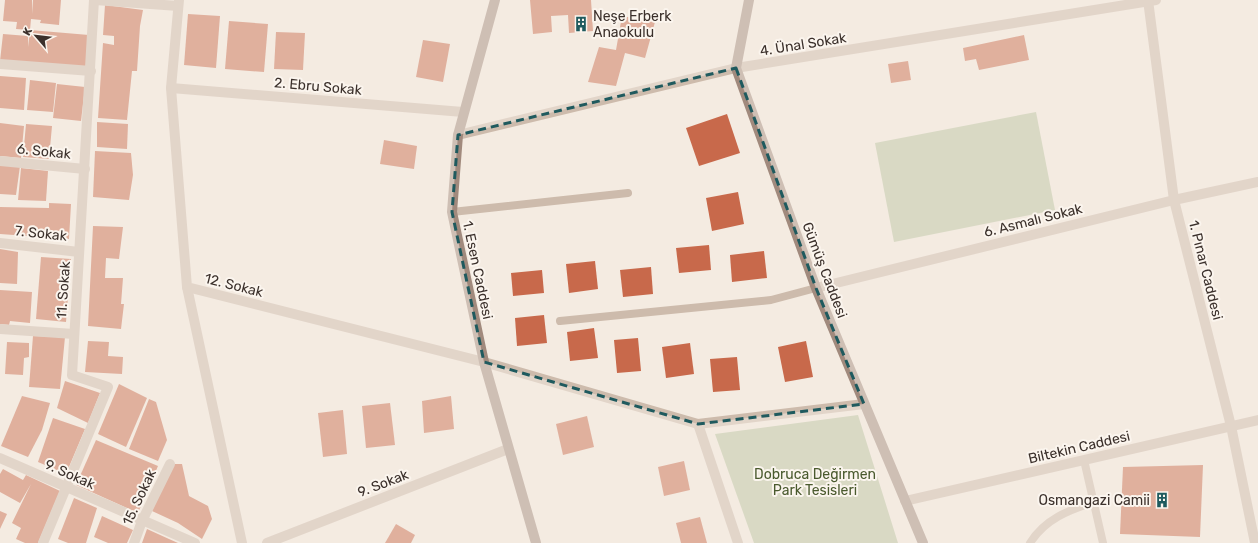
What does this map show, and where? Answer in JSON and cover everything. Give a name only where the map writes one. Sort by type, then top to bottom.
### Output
[{"type":"street","points":[[94,0],[178,3]]},
{"type":"street","name":"11. Sokak","points":[[43,543],[108,387],[72,375],[91,72],[94,0]]},
{"type":"street","name":"1. Esen Caddesi","points":[[495,0],[462,112],[458,134],[452,212],[484,362],[536,543]]},
{"type":"street","points":[[736,68],[749,0]]},
{"type":"street","name":"4. Ünal Sokak","points":[[458,134],[736,68],[1151,1]]},
{"type":"street","name":"1. Pınar Caddesi","points":[[1151,1],[1174,200],[1231,426],[1255,543]]},
{"type":"street","name":"12. Sokak","points":[[178,3],[171,88],[186,287],[484,362],[698,424]]},
{"type":"street","points":[[0,64],[91,72]]},
{"type":"street","name":"Gümüş Caddesi","points":[[736,68],[816,288],[923,543]]},
{"type":"street","name":"2. Ebru Sokak","points":[[171,88],[462,112]]},
{"type":"street","name":"6. Sokak","points":[[0,161],[85,169]]},
{"type":"street","name":"6. Asmalı Sokak","points":[[816,288],[1174,200],[1258,182]]},
{"type":"street","name":"7. Sokak","points":[[0,243],[79,252]]},
{"type":"street","points":[[186,287],[242,543]]},
{"type":"street","points":[[0,329],[74,334]]},
{"type":"street","points":[[738,543],[698,424],[864,404]]},
{"type":"street","name":"Biltekin Caddesi","points":[[905,501],[1258,420]]},
{"type":"street","name":"9. Sokak","points":[[267,543],[508,449]]},
{"type":"street","name":"9. Sokak","points":[[0,458],[195,543]]},
{"type":"street","name":"15. Sokak","points":[[134,543],[142,521],[170,464]]},
{"type":"lane","points":[[452,212],[628,193]]},
{"type":"lane","points":[[560,321],[755,302],[793,295],[816,288]]},
{"type":"lane","points":[[1084,460],[1103,543]]},
{"type":"lane","points":[[1030,543],[1042,529],[1059,515],[1094,502]]},
{"type":"highlighted area","points":[[736,68],[816,288],[864,404],[698,424],[484,362],[452,212],[458,135]]},
{"type":"green space","points":[[1036,112],[1055,210],[894,242],[875,143]]},
{"type":"green space","name":"Dobruca Değirmen Park Tesisleri","points":[[858,415],[898,543],[754,543],[715,434]]},
{"type":"building","points":[[5,0],[32,0],[32,14],[33,0],[61,0],[59,25],[40,23],[41,20],[31,19],[30,30],[16,29],[17,22],[3,21]]},
{"type":"building","name":"Neşe Erberk Anaokulu","points":[[530,0],[591,0],[593,31],[569,33],[568,15],[551,16],[552,32],[533,34]]},
{"type":"building","points":[[105,5],[143,10],[140,26],[137,71],[132,71],[127,120],[98,118],[103,43],[114,45],[114,36],[103,35]]},
{"type":"building","points":[[188,14],[220,16],[216,68],[184,65]]},
{"type":"building","points":[[622,16],[655,22],[645,58],[625,53],[616,86],[588,82],[599,47],[616,50]]},
{"type":"building","points":[[229,21],[268,24],[264,72],[225,69]]},
{"type":"building","points":[[30,30],[89,35],[87,68],[0,61],[3,34],[28,36],[28,47]]},
{"type":"building","points":[[276,32],[305,33],[303,70],[274,69]]},
{"type":"building","points":[[1024,35],[1029,60],[979,70],[976,59],[965,61],[963,48]]},
{"type":"building","points":[[423,40],[450,44],[443,82],[416,77]]},
{"type":"building","points":[[908,61],[911,80],[891,83],[888,64]]},
{"type":"building","points":[[0,76],[26,78],[24,110],[0,108]]},
{"type":"building","points":[[30,80],[56,83],[53,112],[27,110]]},
{"type":"building","points":[[57,84],[85,87],[81,121],[53,118]]},
{"type":"building","points":[[727,114],[740,153],[699,166],[686,128]]},
{"type":"building","points":[[97,122],[128,124],[127,149],[97,147]]},
{"type":"building","points":[[0,123],[24,126],[21,158],[0,156]]},
{"type":"building","points":[[26,124],[52,126],[49,159],[23,157]]},
{"type":"building","points":[[384,140],[417,146],[414,169],[380,164]]},
{"type":"building","points":[[95,151],[131,153],[133,175],[129,200],[93,197]]},
{"type":"building","points":[[0,164],[20,166],[16,195],[0,194]]},
{"type":"building","points":[[21,168],[48,171],[46,201],[18,200]]},
{"type":"building","points":[[738,192],[744,224],[712,231],[706,198]]},
{"type":"building","points":[[49,203],[71,204],[69,239],[0,234],[0,207],[49,208]]},
{"type":"building","points":[[93,226],[123,227],[119,259],[106,258],[105,278],[123,278],[121,304],[124,304],[121,329],[88,326]]},
{"type":"building","points":[[709,245],[711,270],[679,273],[676,248]]},
{"type":"building","points":[[0,249],[18,252],[17,284],[0,283]]},
{"type":"building","points":[[764,251],[767,278],[732,282],[730,255]]},
{"type":"building","points":[[41,257],[71,259],[66,322],[36,319]]},
{"type":"building","points":[[595,261],[598,289],[569,293],[566,264]]},
{"type":"building","points":[[651,267],[653,294],[623,297],[620,270]]},
{"type":"building","points":[[542,270],[544,293],[513,296],[511,273]]},
{"type":"building","points":[[0,290],[32,292],[30,323],[10,321],[9,325],[0,324]]},
{"type":"building","points":[[544,315],[547,343],[517,346],[515,318]]},
{"type":"building","points":[[594,328],[598,358],[570,361],[567,332]]},
{"type":"building","points":[[33,336],[65,337],[60,389],[29,387]]},
{"type":"building","points":[[638,338],[641,371],[617,373],[614,340]]},
{"type":"building","points":[[88,341],[109,342],[108,356],[123,357],[122,374],[85,372]]},
{"type":"building","points":[[806,341],[813,377],[785,382],[778,347]]},
{"type":"building","points":[[7,342],[29,343],[29,357],[24,358],[23,375],[5,374]]},
{"type":"building","points":[[690,343],[694,374],[666,378],[662,347]]},
{"type":"building","points":[[737,357],[740,390],[713,392],[710,359]]},
{"type":"building","points":[[65,381],[100,393],[88,423],[57,408]]},
{"type":"building","points":[[119,384],[147,398],[126,447],[98,434]]},
{"type":"building","points":[[22,396],[50,403],[42,430],[28,457],[1,446]]},
{"type":"building","points":[[451,396],[454,429],[424,433],[422,401]]},
{"type":"building","points":[[149,399],[156,402],[167,440],[158,461],[129,449]]},
{"type":"building","points":[[390,403],[395,445],[366,448],[362,406]]},
{"type":"building","points":[[343,410],[347,454],[323,457],[318,413]]},
{"type":"building","points":[[587,416],[594,447],[563,455],[556,424]]},
{"type":"building","points":[[53,418],[85,429],[66,474],[38,462]]},
{"type":"building","points":[[96,440],[158,466],[138,513],[76,485]]},
{"type":"building","points":[[684,461],[690,490],[664,496],[658,467]]},
{"type":"building","points":[[173,464],[182,464],[189,496],[208,506],[212,519],[202,539],[178,523],[152,511]]},
{"type":"building","name":"Osmangazi Camii","points":[[1203,465],[1200,537],[1120,534],[1123,467]]},
{"type":"building","points":[[3,469],[23,480],[26,475],[60,491],[38,543],[25,543],[16,539],[21,528],[12,523],[31,484],[20,503],[0,492],[0,474]]},
{"type":"building","points":[[74,498],[97,508],[86,543],[68,543],[58,539]]},
{"type":"building","points":[[0,511],[7,514],[0,529]]},
{"type":"building","points":[[102,516],[133,530],[127,543],[108,543],[94,537]]},
{"type":"building","points":[[700,517],[707,543],[681,543],[676,523]]},
{"type":"building","points":[[396,524],[415,535],[411,543],[385,543]]},
{"type":"building","points":[[147,529],[169,539],[178,543],[142,543]]},
{"type":"place","name":"Neşe Erberk Anaokulu","points":[[581,24]]},
{"type":"place","name":"Osmangazi Camii","points":[[1162,500]]}]
